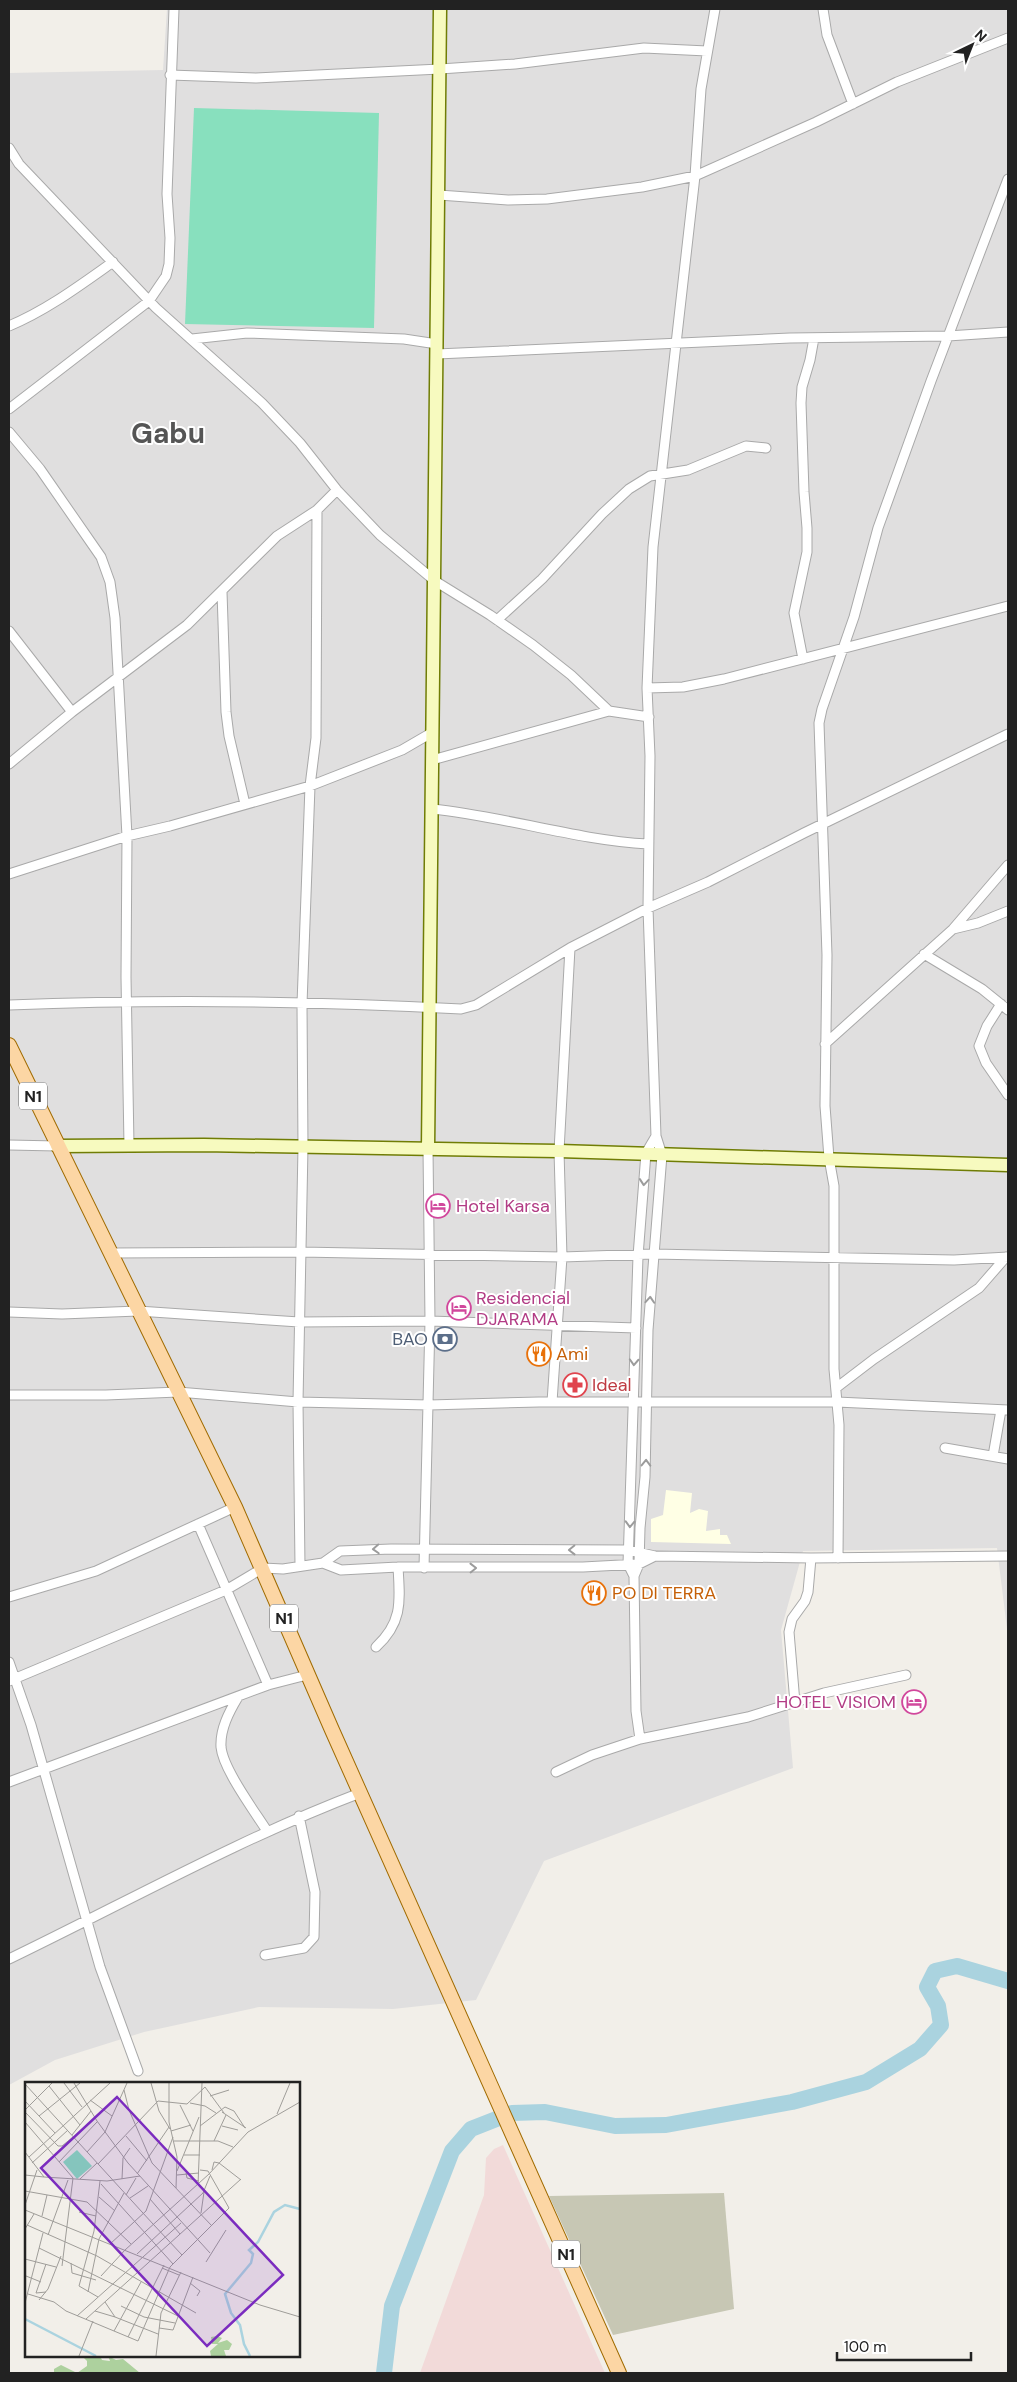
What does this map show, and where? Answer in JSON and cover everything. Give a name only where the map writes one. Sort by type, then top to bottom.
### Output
[{"type":"main road","points":[[428,1149],[440,9]]},
{"type":"main road","name":"N1","points":[[9,1045],[235,1507],[263,1568],[307,1675],[620,2373]]},
{"type":"main road","points":[[57,1146],[129,1144],[559,1151],[1008,1165]]},
{"type":"street","points":[[9,409],[149,301],[161,286],[169,264],[170,238],[167,194],[174,9]]},
{"type":"street","points":[[640,1739],[636,1711],[634,1576],[639,1564],[645,1477],[648,1330],[662,1155],[656,1136],[648,908],[650,814],[648,688],[653,547],[659,474],[695,176],[701,89],[706,51],[715,9]]},
{"type":"street","points":[[823,9],[827,35],[853,104]]},
{"type":"street","points":[[439,194],[508,200],[547,199],[642,187],[695,176],[898,82],[1008,38]]},
{"type":"street","points":[[170,76],[256,78],[515,64],[644,48],[706,51]]},
{"type":"street","points":[[9,148],[19,164],[149,301],[262,403],[300,442],[337,490],[380,535],[435,581],[497,620],[571,676],[609,711]]},
{"type":"street","points":[[838,1558],[839,1424],[836,1388],[834,1186],[829,1158],[825,1106],[826,955],[819,723],[822,708],[854,617],[878,528],[1008,179]]},
{"type":"street","points":[[9,326],[30,317],[50,305],[112,262]]},
{"type":"street","points":[[192,339],[247,333],[404,339],[437,349],[674,345],[814,338],[948,336],[1008,332]]},
{"type":"street","points":[[803,659],[794,613],[806,552],[808,528],[804,492],[801,403],[802,387],[814,338]]},
{"type":"street","points":[[9,432],[40,469],[101,557],[110,582],[115,618],[127,836],[126,1003],[129,1144]]},
{"type":"street","points":[[497,620],[542,579],[602,514],[629,489],[650,476],[688,470],[746,446],[766,448]]},
{"type":"street","points":[[9,764],[72,712],[187,624],[222,592],[277,536],[317,510],[337,490]]},
{"type":"street","points":[[300,1566],[298,1402],[303,1147],[302,1004],[310,786],[316,738],[317,510]]},
{"type":"street","points":[[222,592],[227,720],[245,804]]},
{"type":"street","points":[[648,688],[683,687],[706,683],[1008,606]]},
{"type":"street","points":[[9,631],[72,712]]},
{"type":"street","points":[[432,760],[609,711],[649,717]]},
{"type":"street","points":[[9,874],[127,836],[170,826],[310,786],[402,750],[433,732]]},
{"type":"street","points":[[9,1005],[76,1002],[302,1004],[461,1010],[476,1005],[570,948],[648,908],[708,882],[1008,734]]},
{"type":"street","points":[[432,809],[474,813],[529,825],[648,844]]},
{"type":"street","points":[[825,1044],[953,929],[1008,865]]},
{"type":"street","points":[[953,929],[978,923],[1008,911]]},
{"type":"street","points":[[552,1402],[562,1257],[559,1151],[570,948]]},
{"type":"street","points":[[924,954],[982,989],[1004,1007],[987,1026],[979,1046],[986,1064],[1008,1095]]},
{"type":"street","points":[[634,1576],[628,1564],[628,1550],[638,1256],[646,1153],[656,1136]]},
{"type":"street","points":[[9,1146],[57,1146]]},
{"type":"street","points":[[424,1568],[430,1321],[428,1149]]},
{"type":"street","points":[[112,1253],[301,1252],[562,1257],[638,1256],[653,1254],[954,1260],[1007,1257]]},
{"type":"street","points":[[836,1388],[874,1359],[979,1288],[1007,1257]]},
{"type":"street","points":[[9,1312],[62,1314],[138,1311],[299,1322],[430,1321],[636,1328]]},
{"type":"street","points":[[9,1395],[106,1395],[178,1392],[298,1402],[429,1405],[552,1402],[837,1402],[1005,1410],[993,1456]]},
{"type":"street","points":[[945,1448],[1008,1459]]},
{"type":"street","points":[[9,1597],[96,1571],[235,1507]]},
{"type":"street","points":[[198,1524],[268,1685]]},
{"type":"street","points":[[12,1679],[226,1590],[263,1568],[283,1569],[323,1563],[340,1551],[628,1550],[655,1556],[811,1558],[1008,1556]]},
{"type":"street","points":[[323,1563],[341,1570],[398,1567],[583,1567],[639,1564],[655,1556]]},
{"type":"street","points":[[795,1703],[789,1632],[792,1619],[805,1601],[808,1592],[811,1558]]},
{"type":"street","points":[[376,1647],[390,1632],[397,1616],[400,1594],[398,1567]]},
{"type":"street","points":[[9,1662],[12,1679],[43,1770],[109,1994],[138,2071]]},
{"type":"street","points":[[9,1782],[268,1685],[307,1675]]},
{"type":"street","points":[[556,1772],[592,1755],[640,1739],[748,1717],[824,1693],[906,1675]]},
{"type":"street","points":[[238,1696],[224,1724],[221,1748],[232,1775],[267,1831]]},
{"type":"street","points":[[9,1959],[267,1831],[299,1816],[360,1793]]},
{"type":"street","points":[[265,1955],[304,1948],[314,1937],[315,1892],[299,1816]]},
{"type":"shaded area","points":[[167,9],[1008,9],[1008,1637],[997,1548],[803,1551],[781,1630],[793,1768],[544,1861],[476,2000],[393,2009],[259,2007],[144,2032],[55,2060],[9,2085],[9,73],[163,70]]},
{"type":"shaded area","points":[[666,1490],[692,1493],[690,1513],[699,1509],[708,1511],[706,1531],[720,1529],[720,1535],[727,1535],[731,1544],[651,1542],[651,1519],[663,1515]]},
{"type":"shaded area","points":[[503,2145],[605,2373],[420,2373],[484,2195],[486,2158],[494,2149]]},
{"type":"shaded area","points":[[724,2193],[734,2309],[613,2335],[549,2196]]},
{"type":"green space","points":[[194,108],[379,113],[374,328],[185,324]]},
{"type":"green space","points":[[83,2357],[100,2357],[102,2360],[110,2361],[108,2357],[110,2357],[116,2360],[123,2359],[140,2373],[77,2373],[87,2366],[87,2361]]},
{"type":"green space","points":[[61,2365],[77,2373],[54,2373],[54,2369]]},
{"type":"waterway","points":[[384,2373],[392,2306],[452,2151],[471,2129],[512,2113],[545,2112],[615,2126],[666,2125],[792,2102],[866,2082],[920,2049],[941,2025],[938,2006],[927,1987],[935,1971],[957,1966],[1008,1981]]},
{"type":"place","name":"Hotel Karsa","points":[[438,1206]]},
{"type":"place","name":"Residencial DJARAMA","points":[[459,1308]]},
{"type":"place","name":"BAO","points":[[445,1339]]},
{"type":"place","name":"Ami","points":[[539,1354]]},
{"type":"place","name":"Ideal","points":[[575,1385]]},
{"type":"place","name":"PO DI TERRA","points":[[594,1593]]},
{"type":"place","name":"HOTEL VISIOM","points":[[914,1702]]},
{"type":"district","name":"Gabu","points":[[168,433]]}]
